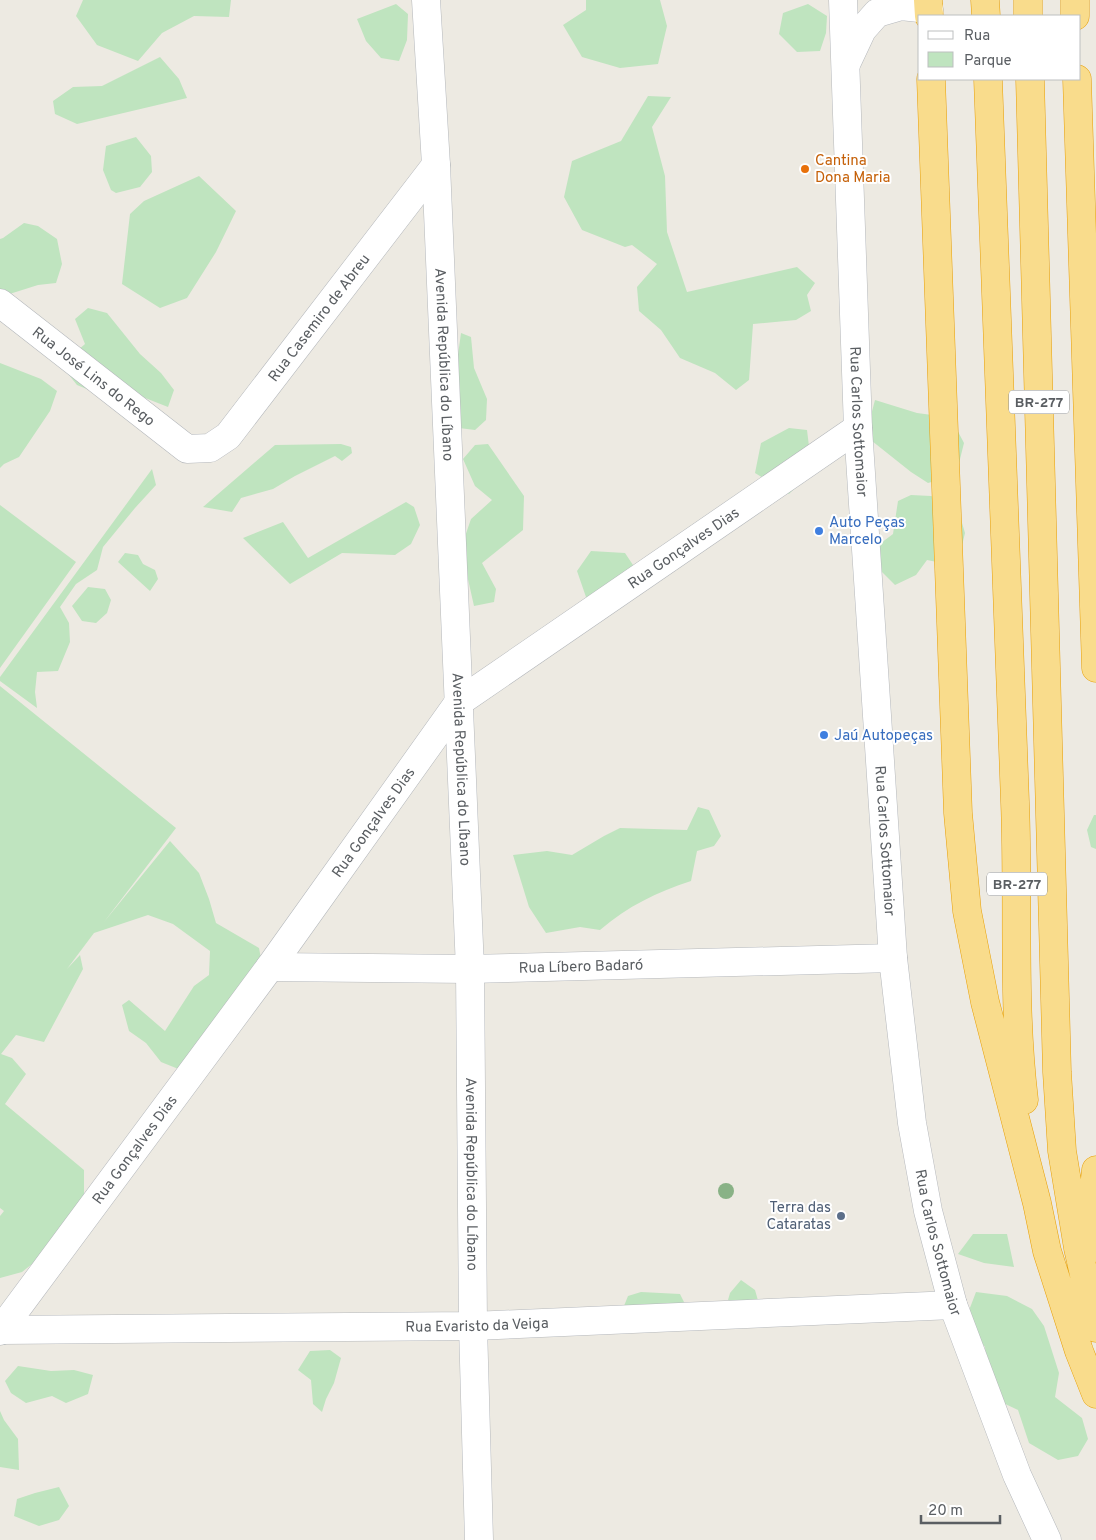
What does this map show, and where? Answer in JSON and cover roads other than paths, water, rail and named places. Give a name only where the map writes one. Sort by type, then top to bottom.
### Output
[{"type":"highway","points":[[985,0],[986,15]]},
{"type":"highway","points":[[1028,0],[1028,15]]},
{"type":"highway","points":[[1075,0],[1076,15]]},
{"type":"highway","points":[[932,80],[958,813],[966,901],[985,1002],[1037,1203]]},
{"type":"highway","name":"BR-277","points":[[988,80],[1017,851],[1017,998],[1022,1080],[1037,1203],[1047,1251],[1079,1351],[1096,1394]]},
{"type":"highway","name":"BR-277","points":[[1030,80],[1057,1072],[1062,1151],[1078,1248],[1093,1318]]},
{"type":"highway","points":[[1078,80],[1096,668]]},
{"type":"highway","points":[[1093,1318],[1090,1222],[1096,1170]]},
{"type":"street","name":"Avenida República do Líbano","points":[[426,0],[436,165],[470,969],[473,1326],[479,1540]]},
{"type":"street","name":"Rua Carlos Sottomaior","points":[[842,0],[858,428],[893,958],[914,1133],[928,1211],[953,1305],[1017,1475],[1047,1540]]},
{"type":"street","points":[[844,67],[862,30],[877,13],[900,6],[929,8]]},
{"type":"street","name":"Rua Casemiro de Abreu","points":[[187,449],[210,448],[228,436],[436,165]]},
{"type":"street","name":"Rua José Lins do Rego","points":[[0,303],[187,449]]},
{"type":"street","name":"Rua Gonçalves Dias","points":[[0,1330],[270,967],[459,702],[858,428]]},
{"type":"street","name":"Rua Líbero Badaró","points":[[270,967],[470,969],[893,958]]},
{"type":"street","name":"Rua Evaristo da Veiga","points":[[0,1330],[473,1326],[953,1305]]},
{"type":"place","name":"Cantina Dona Maria","points":[[805,169]]},
{"type":"place","name":"Auto Peças Marcelo","points":[[819,531]]},
{"type":"place","name":"Jaú Autopeças","points":[[824,735]]},
{"type":"place","name":"Terra das Cataratas","points":[[841,1216]]}]
